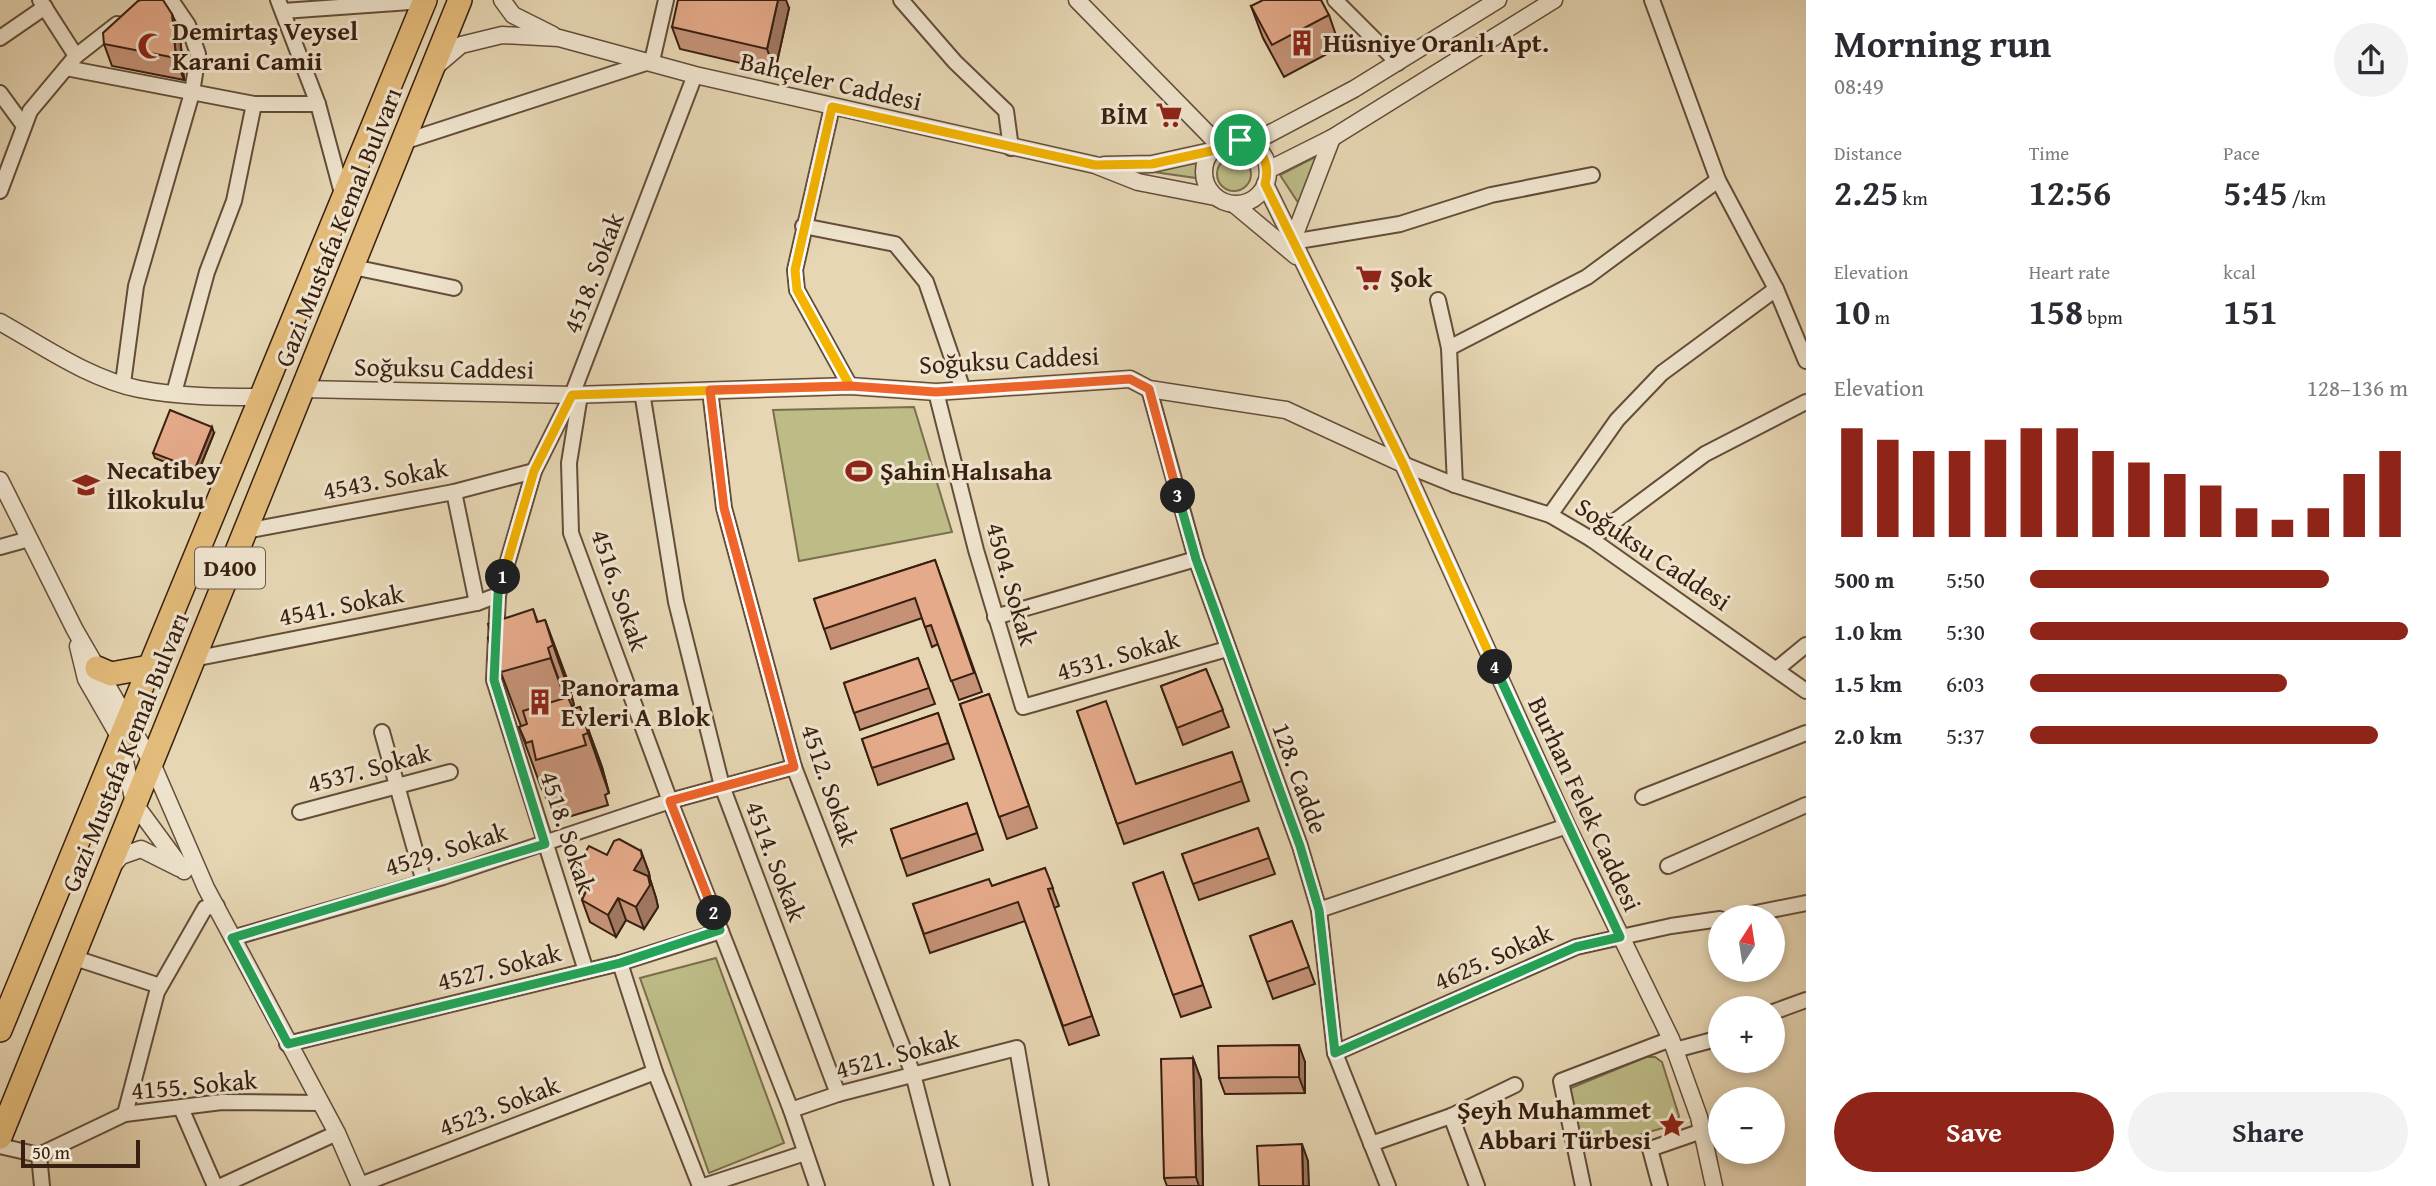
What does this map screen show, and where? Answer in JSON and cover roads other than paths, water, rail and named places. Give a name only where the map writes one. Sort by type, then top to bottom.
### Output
[{"type":"highway","name":"Gazi Mustafa Kemal Bulvarı","points":[[0,1030],[424,0]]},
{"type":"highway","name":"Gazi Mustafa Kemal Bulvarı","points":[[0,1137],[460,0]]},
{"type":"highway","points":[[97,668],[111,674],[149,667]]},
{"type":"street","points":[[123,383],[136,286],[192,93],[198,54],[188,25],[171,0]]},
{"type":"street","points":[[343,199],[318,104],[280,6],[424,0]]},
{"type":"street","points":[[502,0],[513,15],[559,38]]},
{"type":"street","points":[[403,142],[652,61],[666,0]]},
{"type":"street","points":[[901,0],[955,62],[1006,111],[1011,148]]},
{"type":"street","points":[[1077,0],[1215,148]]},
{"type":"street","points":[[1335,0],[1398,64]]},
{"type":"street","points":[[1251,144],[1398,64],[1498,0]]},
{"type":"street","points":[[1235,205],[1255,198],[1267,177],[1554,0]]},
{"type":"street","points":[[1652,0],[1718,180],[1776,289],[1806,361]]},
{"type":"street","points":[[0,38],[43,4],[76,56]]},
{"type":"street","points":[[0,191],[5,162],[30,111],[76,56],[128,16]]},
{"type":"street","points":[[432,69],[461,45],[502,35],[559,38]]},
{"type":"street","name":"Bahçeler Caddesi","points":[[559,38],[652,61],[695,75],[1095,165]]},
{"type":"street","points":[[66,68],[254,104],[318,104]]},
{"type":"street","name":"4518. Sokak","points":[[586,971],[494,680],[498,594],[534,471],[576,395],[695,75]]},
{"type":"street","points":[[0,93],[24,126]]},
{"type":"street","points":[[174,393],[207,272],[234,201],[254,104]]},
{"type":"street","points":[[832,107],[795,270],[797,290],[850,386]]},
{"type":"street","points":[[1292,242],[1332,138]]},
{"type":"street","points":[[1095,165],[1152,164],[1240,140],[1259,150],[1267,177]]},
{"type":"street","points":[[1215,148],[1203,170],[1208,190],[1215,197]]},
{"type":"street","points":[[1095,165],[1138,182],[1215,197],[1235,205],[1300,260]]},
{"type":"street","points":[[1292,242],[1400,224],[1492,195],[1592,175]]},
{"type":"street","name":"Burhan Felek Caddesi","points":[[1267,177],[1300,260],[1403,464],[1567,826],[1673,1045],[1702,1131],[1714,1186]]},
{"type":"street","points":[[1449,348],[1587,277],[1718,180]]},
{"type":"street","points":[[803,226],[895,244],[926,282],[963,390]]},
{"type":"street","points":[[353,267],[454,288]]},
{"type":"street","points":[[1550,515],[1617,420],[1662,373],[1776,289]]},
{"type":"street","points":[[1438,300],[1449,348],[1455,485]]},
{"type":"street","points":[[0,322],[79,367],[137,388],[174,393],[262,397]]},
{"type":"street","name":"Soğuksu Caddesi","points":[[303,389],[576,395],[850,386],[936,392],[1130,379],[1149,389],[1286,410],[1455,485],[1550,515],[1591,539],[1778,668],[1806,691]]},
{"type":"street","name":"128. Cadde","points":[[1149,389],[1196,559],[1300,846],[1319,910],[1335,1053],[1388,1186]]},
{"type":"street","name":"4512. Sokak","points":[[710,390],[724,508],[794,767],[913,1074],[943,1186]]},
{"type":"street","name":"4514. Sokak","points":[[642,392],[676,602],[722,786],[838,1094]]},
{"type":"street","name":"4504. Sokak","points":[[936,392],[995,617],[1023,707]]},
{"type":"street","name":"4516. Sokak","points":[[576,395],[569,463],[571,533],[670,801],[791,1110],[817,1186]]},
{"type":"street","points":[[1591,539],[1705,454],[1806,402]]},
{"type":"street","name":"4543. Sokak","points":[[245,531],[454,492],[534,471]]},
{"type":"street","points":[[0,480],[75,630],[97,668],[124,729],[134,803],[184,871]]},
{"type":"street","points":[[454,492],[477,603]]},
{"type":"street","points":[[0,547],[29,539]]},
{"type":"street","points":[[995,617],[1196,559]]},
{"type":"street","name":"4541. Sokak","points":[[193,659],[477,603],[498,594]]},
{"type":"street","points":[[75,630],[86,679],[151,761],[206,888],[337,1133],[360,1186]]},
{"type":"street","points":[[1778,668],[1806,645]]},
{"type":"street","name":"4531. Sokak","points":[[1023,707],[1227,649]]},
{"type":"street","points":[[382,732],[424,882]]},
{"type":"street","points":[[1643,797],[1806,733]]},
{"type":"street","name":"4529. Sokak","points":[[232,938],[424,882],[670,801],[794,767]]},
{"type":"street","name":"4537. Sokak","points":[[300,812],[450,772]]},
{"type":"street","points":[[1668,866],[1806,805]]},
{"type":"street","points":[[1319,910],[1567,826]]},
{"type":"street","points":[[105,876],[121,856],[141,849],[184,871],[206,888]]},
{"type":"street","points":[[1785,907],[1806,903]]},
{"type":"street","points":[[125,1114],[160,986],[205,908],[216,906]]},
{"type":"street","name":"4625. Sokak","points":[[1335,1053],[1576,947],[1708,921]]},
{"type":"street","name":"4527. Sokak","points":[[288,1044],[620,963],[720,930]]},
{"type":"street","points":[[72,957],[160,986]]},
{"type":"street","points":[[620,963],[655,1072],[702,1186],[805,1153]]},
{"type":"street","points":[[1785,1008],[1806,1000]]},
{"type":"street","points":[[1583,1186],[1561,1081],[1673,1045],[1708,1040]]},
{"type":"street","name":"4521. Sokak","points":[[791,1110],[838,1094],[1017,1048],[1041,1186]]},
{"type":"street","name":"4523. Sokak","points":[[360,1186],[655,1072]]},
{"type":"street","points":[[1371,1144],[1451,1116],[1515,1085]]},
{"type":"street","name":"4155. Sokak","points":[[39,1155],[125,1114],[222,1102],[321,1103]]},
{"type":"street","points":[[181,1108],[215,1186]]},
{"type":"street","points":[[1451,1116],[1477,1186]]},
{"type":"street","points":[[1660,1186],[1650,1149],[1702,1131]]},
{"type":"street","points":[[221,1186],[337,1133]]},
{"type":"street","points":[[0,1146],[39,1155],[41,1186]]},
{"type":"place","name":"Hüsniye Oranlı Apt.","points":[[1302,43]]},
{"type":"place","name":"Demirtaş Veysel Karani Camii","points":[[151,46]]},
{"type":"place","name":"BİM","points":[[1169,115]]},
{"type":"place","name":"Şok","points":[[1369,278]]},
{"type":"place","name":"Şahin Halısaha","points":[[859,471]]},
{"type":"place","name":"Necatibey İlkokulu","points":[[86,485]]},
{"type":"place","name":"Panorama Evleri A Blok","points":[[540,702]]},
{"type":"place","name":"Şeyh Muhammet Abbari Türbesi","points":[[1672,1125]]}]
